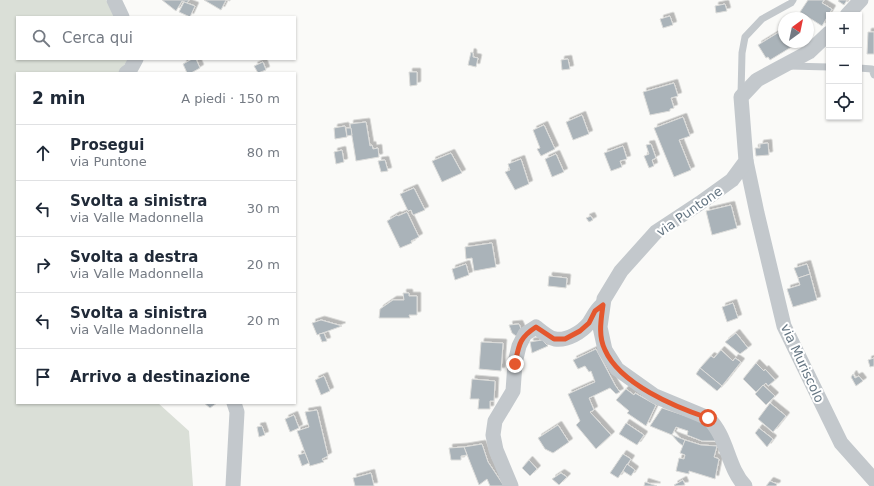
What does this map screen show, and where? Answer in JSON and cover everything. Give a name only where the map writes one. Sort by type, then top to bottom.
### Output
[{"type":"street","points":[[114,0],[122,16]]},
{"type":"street","points":[[850,12],[862,0]]},
{"type":"street","points":[[746,160],[741,97],[757,80],[809,52],[826,36]]},
{"type":"street","points":[[127,72],[135,60]]},
{"type":"street","name":"via Puntone","points":[[745,486],[739,480],[724,440],[715,424],[708,418],[655,396],[617,368],[605,350],[600,327],[604,299],[621,271],[656,232],[732,180],[746,160]]},
{"type":"street","name":"via Muriscolo","points":[[746,160],[784,326],[841,443],[874,480]]},
{"type":"street","points":[[511,486],[496,450],[493,435],[495,421],[513,391],[515,364],[519,346],[525,334],[536,327],[554,339],[565,339],[580,331],[589,323],[595,311],[603,305]]},
{"type":"street","points":[[233,486],[237,412],[234,404]]},
{"type":"lane","points":[[741,97],[742,53],[745,37],[762,19],[791,3],[793,0]]},
{"type":"lane","points":[[783,66],[826,67]]},
{"type":"lane","points":[[862,69],[873,71]]},
{"type":"shaded area","points":[[0,0],[106,0],[115,16],[16,16],[16,60],[127,60],[120,72],[16,72],[16,404],[159,404],[189,431],[193,486],[0,486]]},
{"type":"building","points":[[162,0],[189,0],[187,3],[182,1],[176,11]]},
{"type":"building","points":[[204,0],[226,0],[221,10]]},
{"type":"building","points":[[808,0],[824,0],[822,3],[832,9],[830,12],[826,12],[826,19],[822,26],[814,21],[814,12],[800,12]]},
{"type":"building","points":[[847,0],[844,5],[838,1]]},
{"type":"building","points":[[184,2],[195,6],[190,16],[179,12]]},
{"type":"building","points":[[725,4],[727,11],[716,13],[715,6]]},
{"type":"building","points":[[670,16],[673,25],[663,28],[660,19]]},
{"type":"building","points":[[868,32],[874,32],[874,54],[867,54]]},
{"type":"building","points":[[778,33],[778,48],[790,48],[770,60],[768,57],[766,58],[758,45]]},
{"type":"building","points":[[471,52],[473,53],[473,57],[478,58],[476,67],[468,65]]},
{"type":"building","points":[[568,59],[570,69],[562,70],[561,60]]},
{"type":"building","points":[[190,60],[196,60],[200,68],[193,72],[187,72],[183,64]]},
{"type":"building","points":[[263,62],[266,70],[257,72],[254,66]]},
{"type":"building","points":[[409,72],[417,72],[417,85],[410,86]]},
{"type":"building","points":[[674,83],[678,96],[671,98],[674,108],[670,109],[670,111],[650,115],[643,92]]},
{"type":"building","points":[[582,115],[589,134],[573,140],[566,122]]},
{"type":"building","points":[[683,117],[690,136],[679,140],[691,170],[674,177],[654,128]]},
{"type":"building","points":[[366,122],[370,146],[372,145],[373,149],[378,148],[379,157],[356,161],[350,124]]},
{"type":"building","points":[[544,125],[555,149],[541,156],[537,149],[540,148],[533,130]]},
{"type":"building","points":[[345,126],[347,137],[335,139],[334,128]]},
{"type":"building","points":[[346,128],[351,128],[352,135],[347,136]]},
{"type":"building","points":[[768,143],[769,155],[756,156],[755,148],[760,148],[760,144]]},
{"type":"building","points":[[651,144],[656,158],[652,160],[654,166],[649,168],[644,156],[649,154],[646,145]]},
{"type":"building","points":[[623,146],[627,159],[620,161],[622,167],[611,171],[604,153]]},
{"type":"building","points":[[342,150],[344,162],[336,164],[334,152]]},
{"type":"building","points":[[451,153],[462,173],[442,182],[432,161]]},
{"type":"building","points":[[556,154],[564,172],[552,177],[545,159]]},
{"type":"building","points":[[521,159],[529,184],[515,190],[505,172],[510,170],[508,164]]},
{"type":"building","points":[[385,160],[388,171],[381,172],[378,161]]},
{"type":"building","points":[[414,188],[425,210],[413,215],[411,210],[408,211],[400,194]]},
{"type":"building","points":[[731,205],[737,228],[712,235],[706,211]]},
{"type":"building","points":[[407,212],[419,237],[411,241],[412,243],[400,248],[387,221],[397,215],[398,216]]},
{"type":"building","points":[[591,216],[593,220],[589,222],[586,218]]},
{"type":"building","points":[[492,243],[496,267],[474,271],[472,258],[466,259],[465,247]]},
{"type":"building","points":[[466,264],[469,275],[455,280],[452,269]]},
{"type":"building","points":[[807,264],[810,274],[798,278],[794,268]]},
{"type":"building","points":[[810,274],[817,300],[793,307],[787,289],[800,285],[798,278]]},
{"type":"building","points":[[549,276],[567,278],[566,288],[548,286]]},
{"type":"building","points":[[403,293],[409,293],[409,296],[417,296],[417,315],[409,315],[410,318],[379,318],[380,309],[393,300],[404,300]]},
{"type":"building","points":[[733,303],[738,318],[727,322],[722,307]]},
{"type":"building","points":[[321,320],[342,326],[317,335],[312,323]]},
{"type":"building","points":[[519,324],[522,331],[516,336],[512,333],[509,325]]},
{"type":"building","points":[[324,333],[327,341],[322,342],[319,334]]},
{"type":"building","points":[[736,333],[748,348],[740,354],[725,342]]},
{"type":"building","points":[[542,340],[548,346],[532,353],[530,342]]},
{"type":"building","points":[[481,342],[503,343],[501,371],[479,369]]},
{"type":"building","points":[[596,349],[620,392],[616,394],[610,388],[589,398],[594,410],[590,412],[611,435],[596,449],[576,425],[580,421],[568,394],[595,382],[591,371],[589,372],[585,366],[578,369],[573,360]]},
{"type":"building","points":[[721,350],[733,361],[735,358],[741,362],[722,386],[700,368],[711,356],[714,358]]},
{"type":"building","points":[[874,358],[874,366],[870,367],[868,360]]},
{"type":"building","points":[[756,363],[764,371],[765,369],[775,380],[768,386],[766,383],[756,392],[743,379]]},
{"type":"building","points":[[700,368],[722,386],[717,391],[696,374]]},
{"type":"building","points":[[853,374],[855,378],[859,376],[863,381],[856,386],[851,377]]},
{"type":"building","points":[[324,376],[330,391],[321,395],[315,380]]},
{"type":"building","points":[[472,379],[495,381],[494,401],[490,401],[490,409],[478,409],[479,399],[470,399]]},
{"type":"building","points":[[763,385],[775,396],[766,405],[755,394]]},
{"type":"building","points":[[626,389],[634,395],[635,393],[656,405],[646,426],[627,413],[629,411],[616,400]]},
{"type":"building","points":[[770,403],[786,416],[773,432],[758,419]]},
{"type":"building","points":[[205,404],[216,404],[210,408]]},
{"type":"building","points":[[662,408],[707,423],[716,441],[702,441],[687,435],[688,431],[676,427],[672,435],[650,426]]},
{"type":"building","points":[[317,410],[328,456],[322,459],[324,462],[310,466],[297,431],[309,427],[305,412]]},
{"type":"building","points":[[294,415],[299,428],[290,432],[285,419]]},
{"type":"building","points":[[626,423],[644,435],[637,445],[619,434]]},
{"type":"building","points":[[558,425],[569,442],[553,453],[545,449],[538,438]]},
{"type":"building","points":[[262,426],[265,435],[259,437],[257,427]]},
{"type":"building","points":[[759,428],[773,439],[767,447],[755,433]]},
{"type":"building","points":[[672,435],[685,440],[683,446],[678,442]]},
{"type":"building","points":[[685,440],[701,445],[717,446],[714,457],[719,459],[715,479],[689,471],[689,474],[676,471],[679,458],[684,459],[685,455],[680,453]]},
{"type":"building","points":[[482,444],[488,462],[504,486],[490,486],[487,479],[479,485],[464,447]]},
{"type":"building","points":[[464,447],[467,455],[461,456],[461,460],[451,460],[449,448]]},
{"type":"building","points":[[305,453],[309,463],[302,466],[298,455]]},
{"type":"building","points":[[623,454],[631,459],[618,478],[610,473]]},
{"type":"building","points":[[529,460],[537,469],[530,476],[522,468]]},
{"type":"building","points":[[627,464],[635,470],[631,476],[623,471]]},
{"type":"building","points":[[371,473],[374,486],[355,486],[353,478]]},
{"type":"building","points":[[561,473],[567,477],[559,485],[552,479]]},
{"type":"building","points":[[683,480],[685,485],[674,485]]},
{"type":"building","points":[[770,481],[777,484],[776,486],[766,486]]},
{"type":"building","points":[[645,482],[657,486],[644,486]]},
{"type":"route","points":[[515,364],[519,346],[525,334],[536,327],[554,339],[565,339],[580,331],[589,323],[595,311],[603,305],[600,327],[605,350],[617,368],[639,386],[655,396],[708,418]]}]
